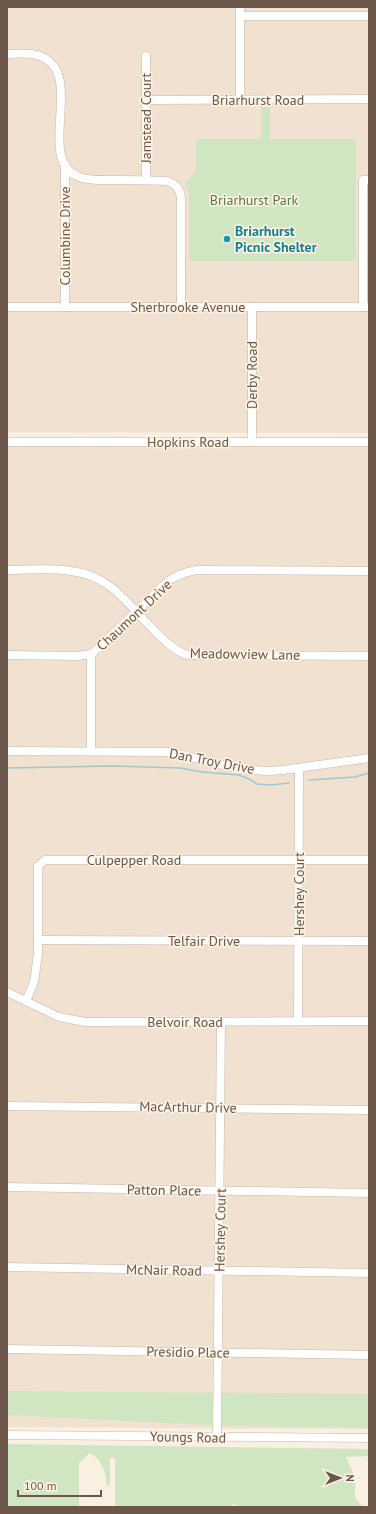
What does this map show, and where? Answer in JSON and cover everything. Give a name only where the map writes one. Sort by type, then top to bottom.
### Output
[{"type":"street","points":[[240,100],[240,11],[369,16]]},
{"type":"street","name":"Columbine Drive","points":[[7,54],[36,55],[48,60],[59,75],[61,91],[60,153],[64,165],[65,307]]},
{"type":"street","name":"Jamstead Court","points":[[146,56],[146,180]]},
{"type":"street","name":"Briarhurst Road","points":[[146,100],[369,99]]},
{"type":"street","points":[[64,165],[74,174],[87,179],[167,181],[172,182],[179,189],[181,193],[182,307]]},
{"type":"street","points":[[366,180],[366,307]]},
{"type":"street","name":"Sherbrooke Avenue","points":[[7,307],[366,307]]},
{"type":"street","name":"Derby Road","points":[[252,308],[252,442]]},
{"type":"street","name":"Hopkins Road","points":[[7,442],[369,442]]},
{"type":"street","name":"Meadowview Lane","points":[[7,570],[63,570],[83,573],[106,584],[136,611],[160,636],[176,649],[188,655],[369,656]]},
{"type":"street","name":"Chaumont Drive","points":[[91,751],[91,654],[96,651],[136,611],[168,582],[179,575],[196,570],[369,571]]},
{"type":"street","points":[[7,655],[77,656],[91,654]]},
{"type":"street","name":"Dan Troy Drive","points":[[7,751],[170,752],[240,769],[267,771],[369,758]]},
{"type":"street","name":"Hershey Court","points":[[298,1021],[299,768]]},
{"type":"street","name":"Culpepper Road","points":[[26,1001],[33,987],[37,968],[38,866],[45,860],[369,860]]},
{"type":"street","name":"Telfair Drive","points":[[38,940],[369,940]]},
{"type":"street","name":"Belvoir Road","points":[[7,992],[59,1017],[85,1022],[369,1021]]},
{"type":"street","name":"Hershey Court","points":[[217,1438],[220,1270],[221,1022]]},
{"type":"street","name":"MacArthur Drive","points":[[7,1106],[369,1110]]},
{"type":"street","name":"Patton Place","points":[[7,1187],[369,1193]]},
{"type":"street","name":"McNair Road","points":[[7,1267],[369,1273]]},
{"type":"street","name":"Presidio Place","points":[[7,1348],[369,1354]]},
{"type":"street","name":"Youngs Road","points":[[7,1434],[217,1438],[369,1438]]},
{"type":"shaded area","points":[[7,7],[369,7],[369,433],[7,432]]},
{"type":"shaded area","points":[[369,437],[369,1429],[7,1427],[7,439]]},
{"type":"green space","name":"Briarhurst Park","points":[[261,107],[270,107],[270,139],[356,139],[356,261],[189,261],[189,193],[185,183],[196,172],[196,139],[261,139]]},
{"type":"green space","points":[[7,1391],[369,1394],[369,1428],[228,1426],[7,1415]]},
{"type":"green space","points":[[7,1444],[369,1449],[369,1456],[346,1457],[355,1478],[355,1498],[363,1507],[242,1507],[232,1504],[232,1507],[115,1507],[115,1458],[110,1458],[110,1483],[107,1487],[106,1477],[101,1463],[90,1453],[79,1463],[79,1507],[7,1507]]},
{"type":"waterway","points":[[7,768],[113,766],[180,768],[202,772],[239,775],[257,784],[271,785],[289,783]]},
{"type":"waterway","points":[[309,780],[355,777],[369,773]]},
{"type":"place","name":"Briarhurst Picnic Shelter","points":[[227,239]]}]
